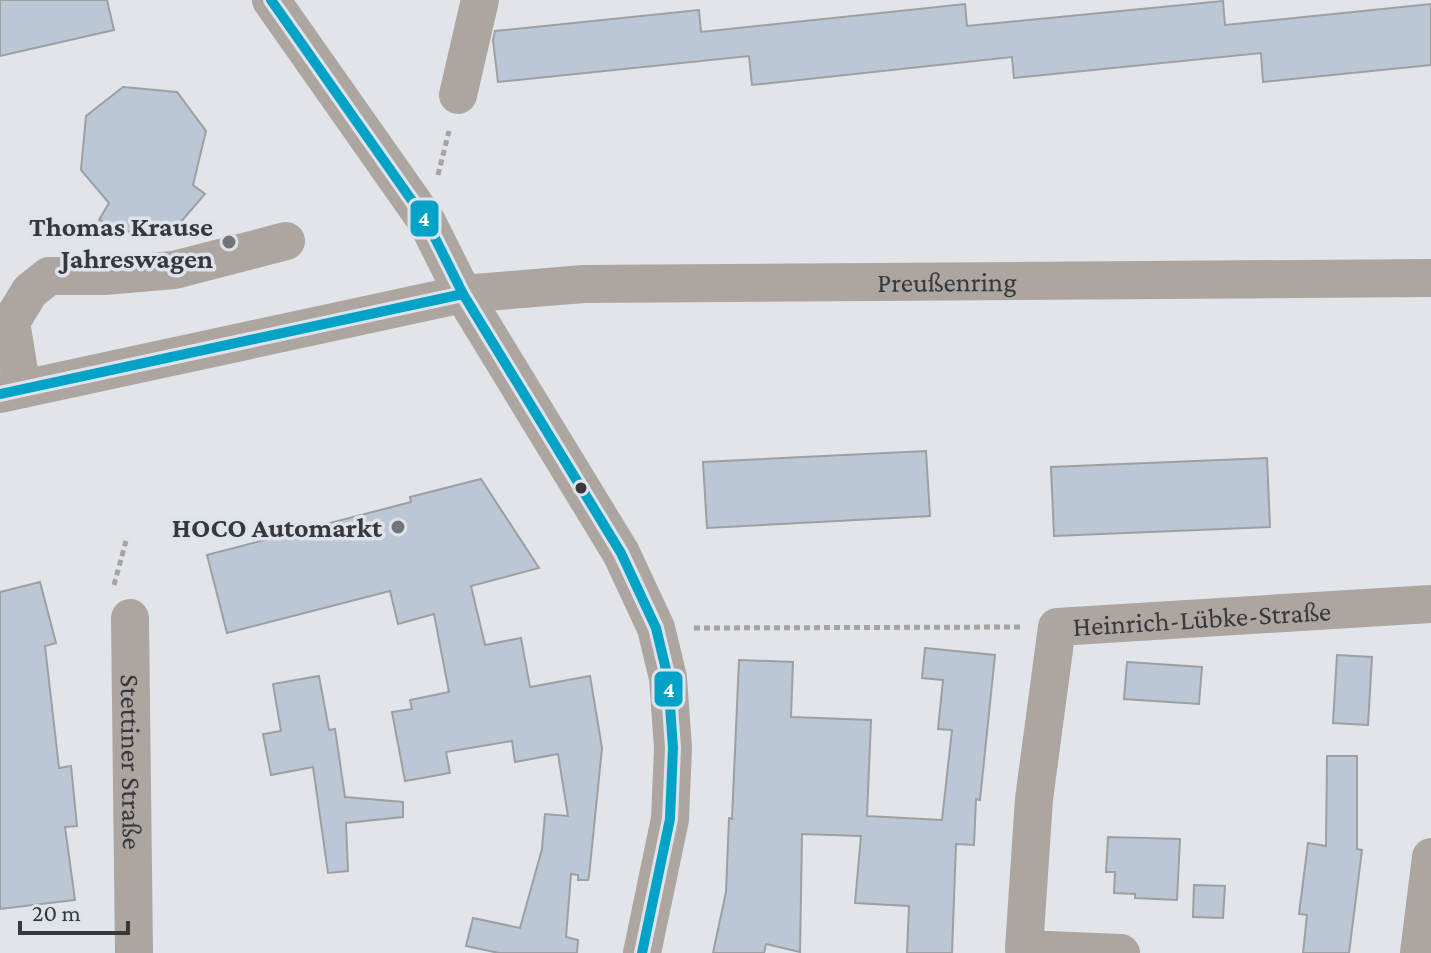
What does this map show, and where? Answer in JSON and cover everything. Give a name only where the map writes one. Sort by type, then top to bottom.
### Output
[{"type":"street","points":[[271,0],[427,222],[463,294],[621,553],[656,628],[668,678],[673,748],[670,819],[642,953]]},
{"type":"street","points":[[458,95],[480,0]]},
{"type":"street","points":[[11,392],[11,322],[30,291],[49,276],[104,276],[174,270],[286,241]]},
{"type":"street","name":"Preußenring","points":[[11,392],[463,294],[583,284],[1431,278]]},
{"type":"street","name":"Heinrich-Lübke-Straße","points":[[1121,953],[1024,949],[1034,799],[1057,627],[1431,604]]},
{"type":"street","name":"Stettiner Straße","points":[[130,618],[134,953]]},
{"type":"street","points":[[1419,953],[1431,857]]},
{"type":"path","points":[[427,222],[458,95]]},
{"type":"path","points":[[114,584],[126,541]]},
{"type":"path","points":[[656,628],[1057,627]]},
{"type":"building","points":[[0,0],[107,0],[114,30],[0,56]]},
{"type":"building","points":[[1223,1],[1225,25],[1431,4],[1431,65],[1263,82],[1261,53],[1014,78],[1012,57],[752,85],[749,56],[498,82],[493,40],[495,31],[699,10],[701,32],[965,4],[967,26]]},
{"type":"building","points":[[123,87],[177,92],[206,131],[193,185],[205,194],[179,224],[133,234],[99,220],[109,203],[81,170],[86,116]]},
{"type":"building","points":[[926,451],[930,516],[707,528],[703,462]]},
{"type":"building","points":[[1267,458],[1270,527],[1054,536],[1051,467]]},
{"type":"building","points":[[481,479],[539,568],[471,586],[485,645],[521,638],[530,687],[590,676],[602,748],[588,880],[578,880],[578,875],[571,874],[566,937],[578,940],[577,953],[499,953],[466,946],[473,918],[520,928],[542,849],[545,814],[568,816],[558,754],[515,762],[512,741],[446,752],[450,773],[405,781],[392,712],[412,709],[410,700],[449,692],[434,614],[398,624],[390,591],[227,633],[207,555],[411,502],[410,497]]},
{"type":"building","points":[[40,582],[56,643],[45,646],[59,768],[71,766],[77,826],[65,827],[75,900],[0,909],[0,592]]},
{"type":"building","points":[[925,648],[995,655],[980,800],[976,799],[974,845],[956,844],[952,953],[907,953],[909,906],[855,903],[861,836],[802,834],[800,952],[766,944],[764,953],[713,953],[726,892],[739,660],[793,662],[791,717],[871,720],[867,816],[942,820],[952,730],[938,729],[943,680],[922,678]]},
{"type":"building","points":[[1337,655],[1372,657],[1368,725],[1333,723]]},
{"type":"building","points":[[1127,662],[1202,667],[1199,704],[1124,699]]},
{"type":"building","points":[[319,676],[329,730],[335,729],[345,797],[403,802],[403,817],[346,823],[348,871],[328,873],[313,767],[271,775],[263,734],[281,731],[273,684]]},
{"type":"building","points":[[1327,756],[1357,756],[1357,849],[1362,850],[1349,953],[1303,953],[1307,915],[1299,914],[1308,843],[1326,846]]},
{"type":"building","points":[[1108,837],[1180,839],[1177,900],[1135,898],[1135,894],[1114,893],[1115,872],[1106,872]]},
{"type":"building","points":[[1194,885],[1225,886],[1223,918],[1193,917]]},
{"type":"transit line","name":"4","points":[[271,0],[427,222],[463,294],[621,553],[656,628],[668,678],[673,748],[670,819],[642,953]]},
{"type":"transit line","name":"4","points":[[0,394],[463,294]]},
{"type":"place","name":"Thomas Krause Jahreswagen","points":[[229,242]]},
{"type":"place","name":"HOCO Automarkt","points":[[398,527]]}]
